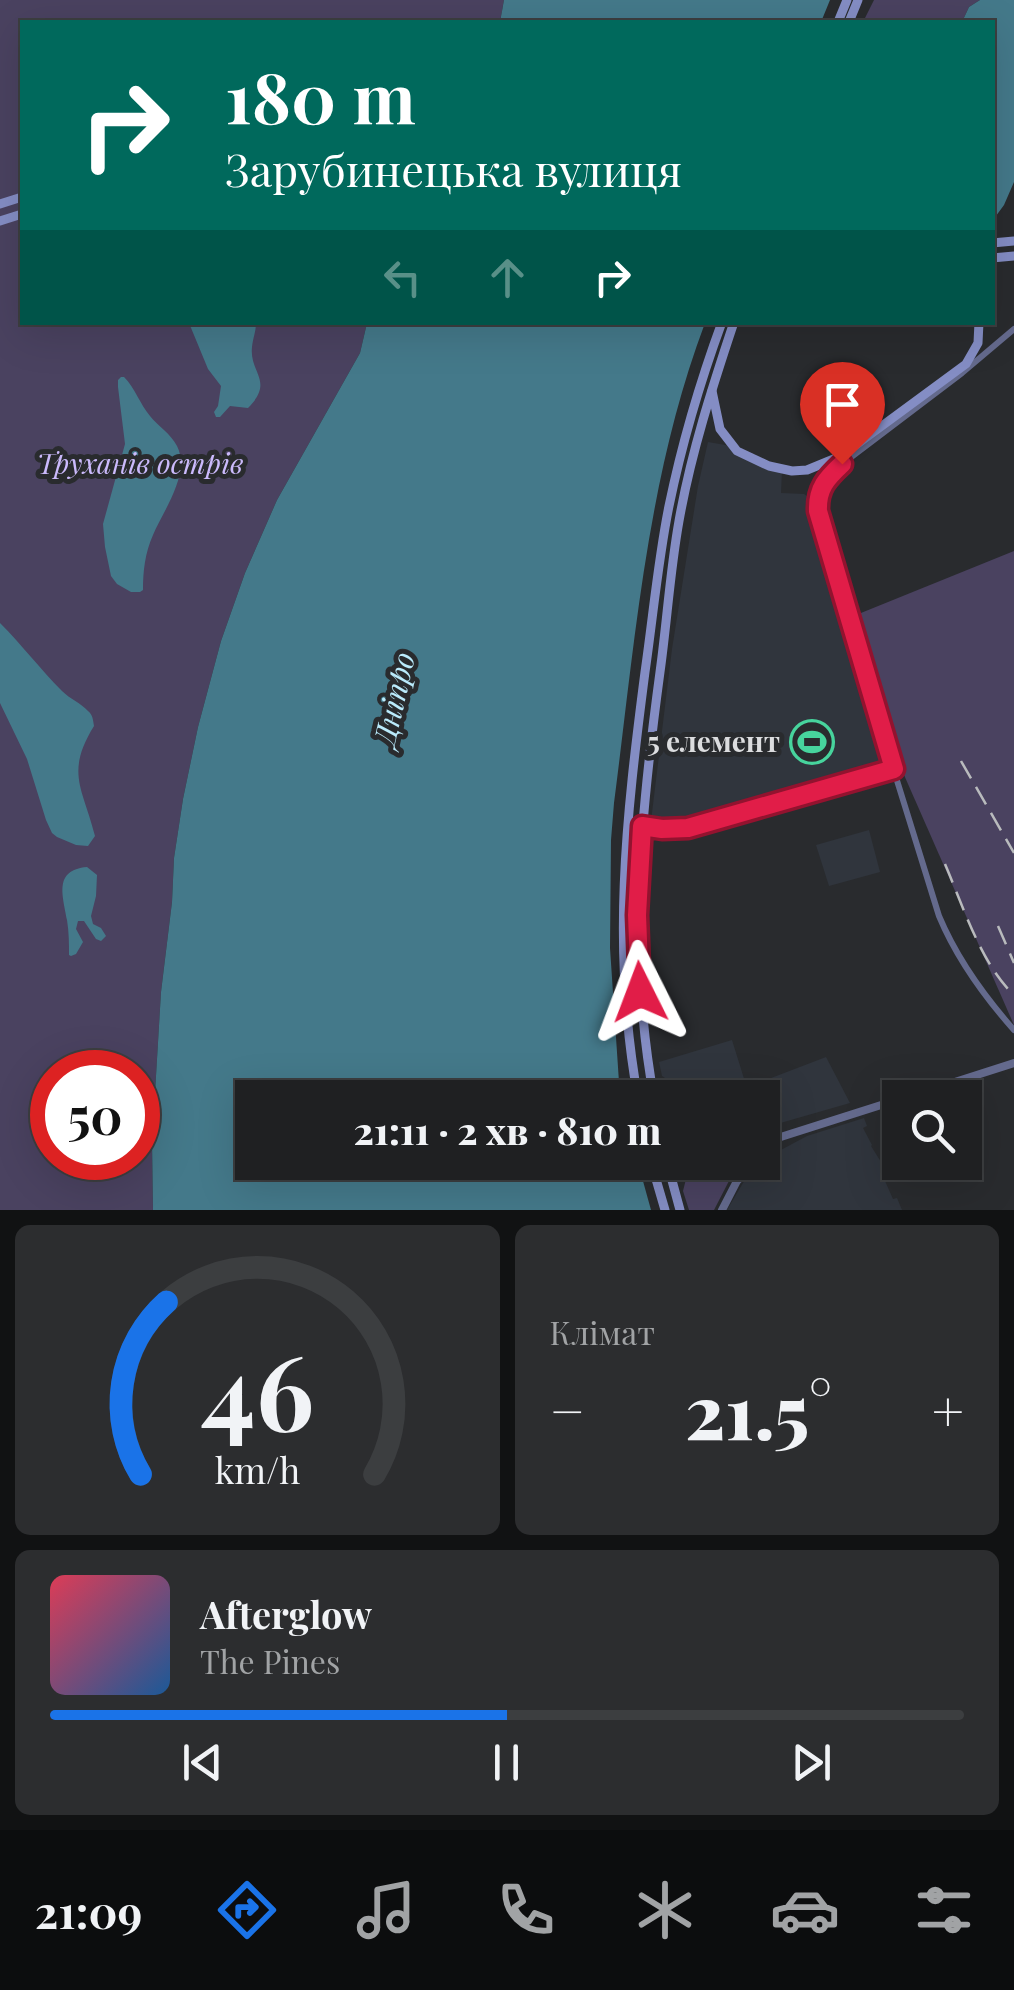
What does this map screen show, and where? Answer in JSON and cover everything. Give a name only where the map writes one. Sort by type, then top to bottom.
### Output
[{"type":"main road","points":[[636,1080],[623,957],[631,782],[669,508],[701,380],[721,325]]},
{"type":"main road","points":[[651,1080],[637,954],[648,751],[678,522],[696,442],[733,325]]},
{"type":"main road","points":[[712,388],[720,429],[737,451],[768,466],[814,468],[841,456],[966,364],[976,350],[980,325]]},
{"type":"main road","points":[[655,1180],[664,1210]]},
{"type":"main road","points":[[672,1180],[680,1210]]},
{"type":"street","points":[[1014,329],[842,464],[822,484],[818,511],[939,916],[968,971],[1014,1030]]},
{"type":"street","points":[[642,826],[688,828],[894,769]]},
{"type":"street","points":[[959,1080],[1013,1063]]},
{"type":"street","points":[[780,1138],[882,1105]]},
{"type":"street","points":[[722,1210],[738,1180]]},
{"type":"shaded area","points":[[708,442],[731,446],[782,470],[781,493],[804,494],[813,500],[891,767],[685,825],[651,821],[672,649]]},
{"type":"shaded area","points":[[869,830],[880,872],[829,886],[816,845]]},
{"type":"shaded area","points":[[732,1040],[744,1080],[668,1080],[662,1076],[659,1062]]},
{"type":"shaded area","points":[[826,1057],[850,1103],[780,1123],[780,1080],[766,1080]]},
{"type":"shaded area","points":[[864,1118],[867,1126],[863,1128],[882,1164],[882,1180],[887,1180],[893,1199],[897,1198],[902,1210],[727,1210],[746,1180],[780,1180],[780,1150],[807,1136]]},
{"type":"green space","name":"Труханів острів","points":[[0,0],[504,0],[500,20],[20,20],[20,325],[367,325],[360,353],[277,500],[221,641],[183,799],[174,858],[158,1050],[30,1050],[30,1180],[153,1180],[153,1210],[0,1210]]},
{"type":"green space","points":[[874,0],[980,0],[969,7],[963,20],[864,20]]},
{"type":"green space","points":[[1014,551],[1014,1025],[897,759],[851,617]]},
{"type":"green space","points":[[686,1180],[729,1180],[714,1210],[689,1210],[683,1191]]},
{"type":"water","points":[[504,0],[830,0],[822,20],[500,20]]},
{"type":"water","points":[[980,0],[1014,0],[1014,182],[995,217],[995,20],[963,20],[969,7]]},
{"type":"water","points":[[190,325],[256,325],[252,356],[260,391],[248,408],[230,406],[216,417],[221,386],[208,369]]},
{"type":"water","name":"Дніпро","points":[[367,325],[704,325],[685,381],[656,500],[614,803],[610,948],[619,1080],[235,1080],[235,1180],[643,1180],[651,1210],[153,1210],[153,1180],[160,1180],[158,1050],[161,992],[183,799],[221,641],[277,500],[360,353]]},
{"type":"water","points":[[121,377],[177,446],[181,468],[148,549],[140,592],[117,584],[111,576],[105,547],[103,524],[125,444],[118,387]]},
{"type":"water","points":[[0,623],[62,691],[92,716],[94,726],[78,769],[95,836],[88,846],[57,837],[46,820],[27,759],[0,703]]},
{"type":"water","points":[[87,867],[97,875],[93,924],[106,936],[101,941],[96,939],[84,921],[78,921],[76,929],[83,942],[71,956],[63,886],[69,873]]},
{"type":"railway","points":[[961,761],[1014,853]]},
{"type":"railway","points":[[945,864],[982,951],[1014,995]]},
{"type":"railway","points":[[998,926],[1014,963]]},
{"type":"place","name":"5 елемент","points":[[812,742]]},
{"type":"route","points":[[640,992],[637,915],[642,826],[688,828],[894,769],[818,511],[822,484],[842,464]]}]
